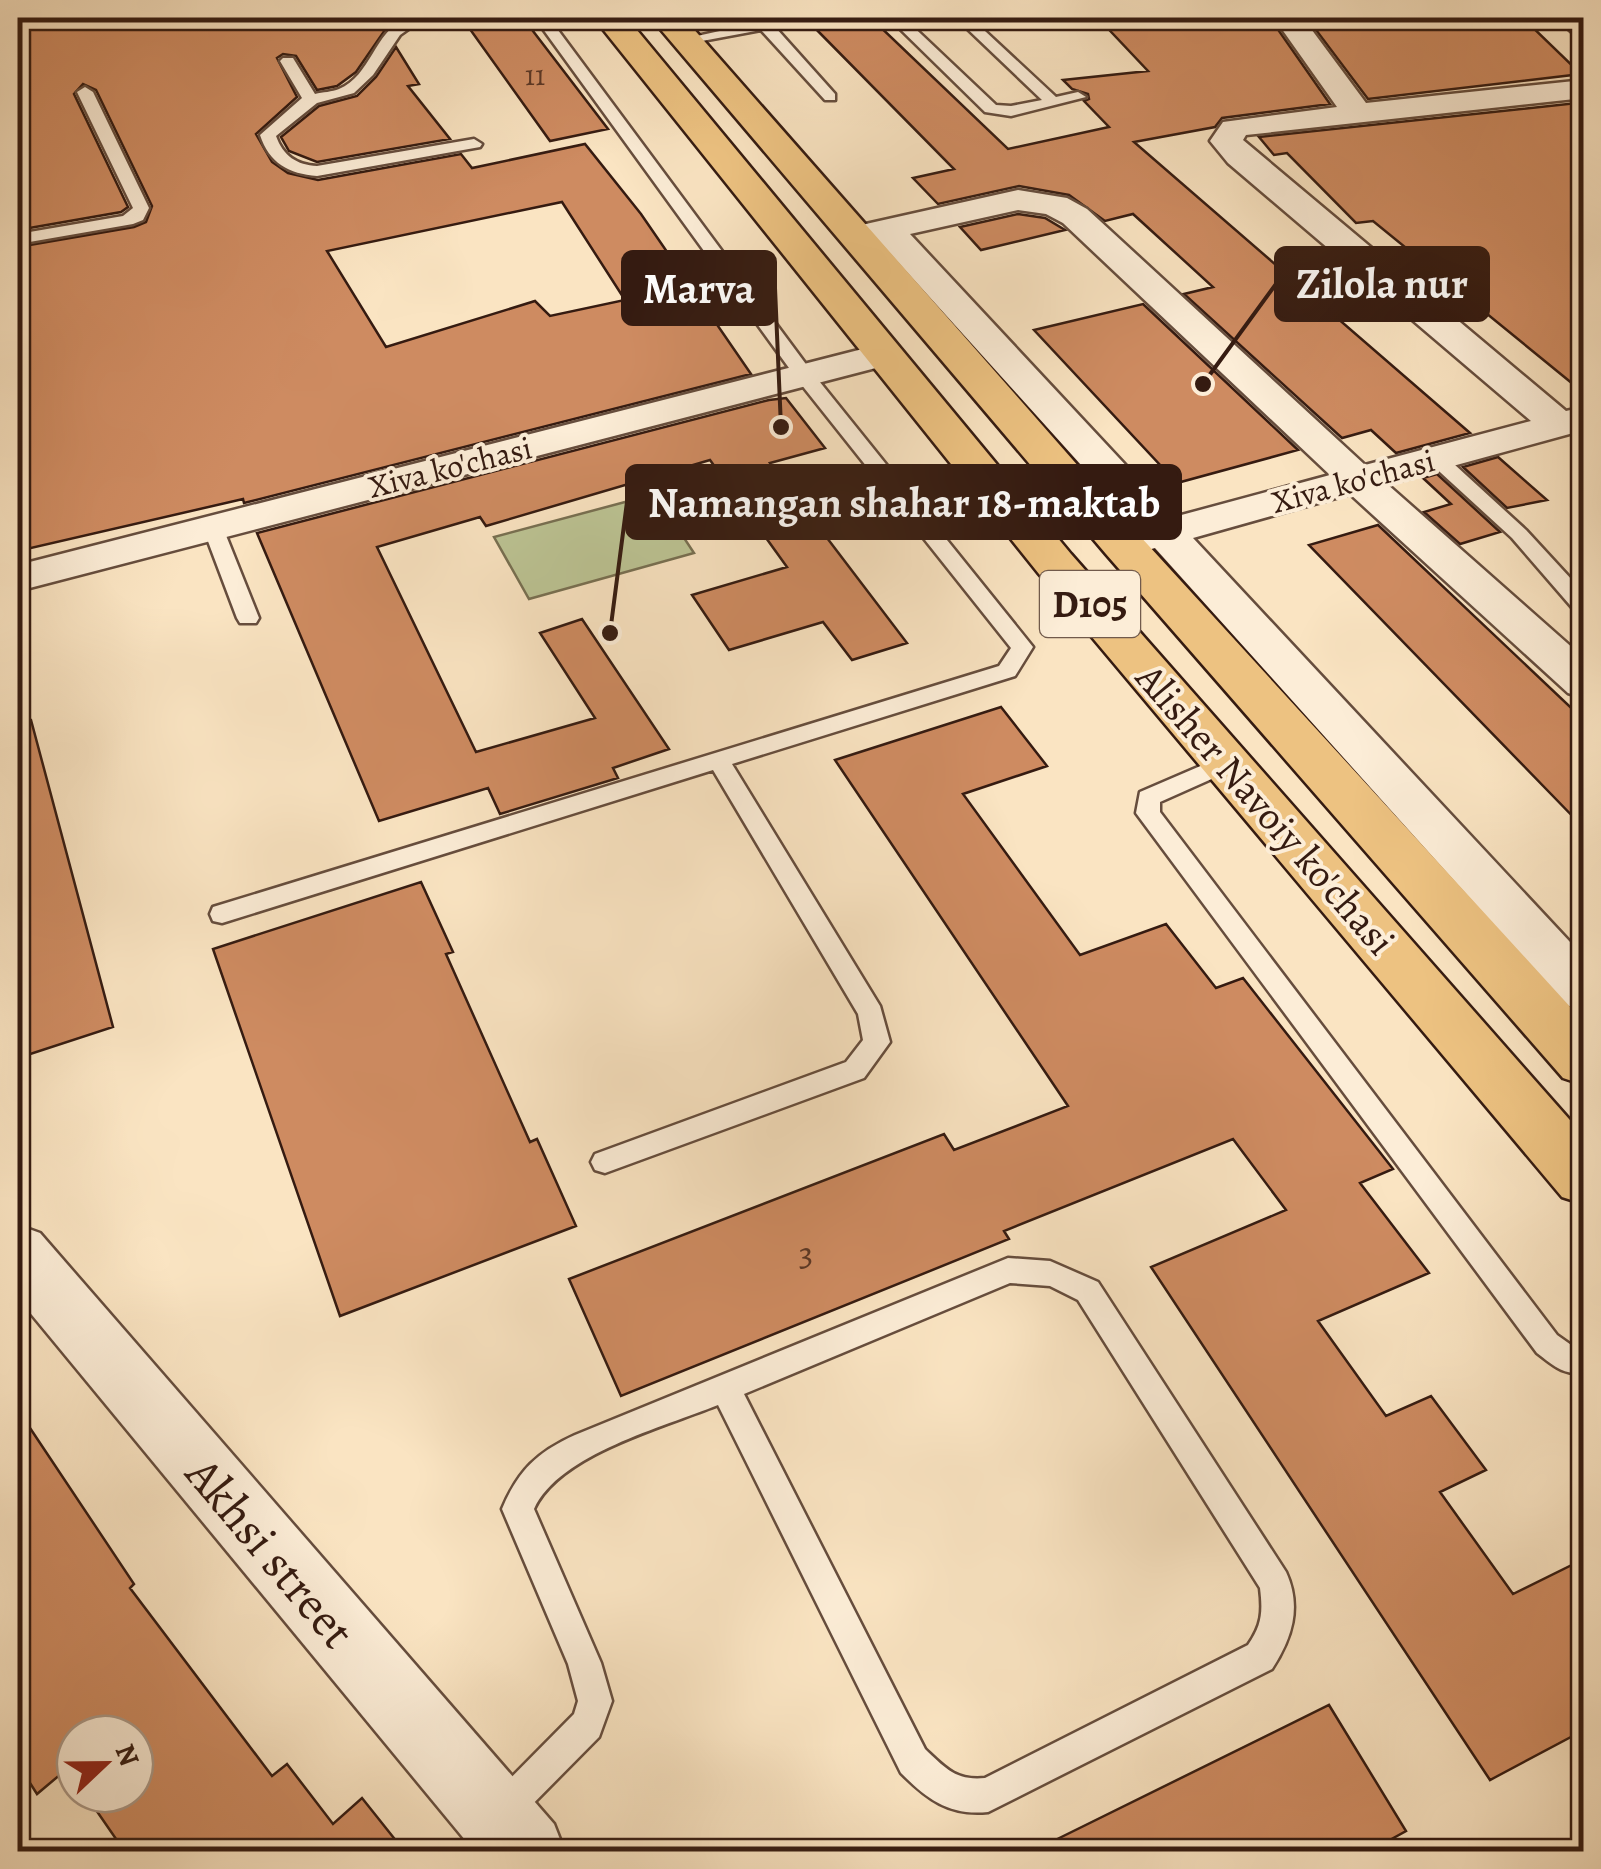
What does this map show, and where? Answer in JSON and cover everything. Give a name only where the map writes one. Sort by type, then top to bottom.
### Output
[{"type":"main road","name":"Alisher Navoiy ko'chasi","points":[[610,18],[882,355],[1584,1179]]},
{"type":"main road","name":"Alisher Navoiy ko'chasi","points":[[677,26],[871,233],[1122,544],[1558,971],[1584,1062]]},
{"type":"street","points":[[1288,18],[1358,114]]},
{"type":"street","points":[[1571,421],[1239,156],[1226,140],[1234,129],[1246,126],[1584,89]]},
{"type":"street","points":[[871,233],[1018,200],[1055,205],[1075,216],[1584,682]]},
{"type":"street","points":[[871,233],[1166,532],[1558,971]]},
{"type":"street","name":"Xiva ko'chasi","points":[[18,578],[882,355]]},
{"type":"street","name":"Xiva ko'chasi","points":[[1122,544],[1571,421]]},
{"type":"street","name":"Akhsi street","points":[[18,1252],[511,1834]]},
{"type":"lane","points":[[417,18],[401,23],[389,33],[369,68],[348,91],[311,100],[268,135],[279,159],[308,171],[474,144]]},
{"type":"lane","points":[[222,914],[1006,671],[1022,647],[804,375],[542,18]]},
{"type":"lane","points":[[677,26],[765,25],[799,18]]},
{"type":"lane","points":[[896,18],[991,109],[1011,111],[1078,97]]},
{"type":"lane","points":[[963,18],[1053,102]]},
{"type":"lane","points":[[1563,18],[1584,38]]},
{"type":"lane","points":[[765,25],[830,97]]},
{"type":"lane","points":[[288,61],[311,100]]},
{"type":"lane","points":[[18,239],[127,220],[137,216],[141,208],[85,92]]},
{"type":"lane","points":[[1436,458],[1520,534],[1584,607]]},
{"type":"lane","points":[[213,528],[248,618]]},
{"type":"lane","points":[[605,1162],[854,1070],[877,1042],[871,1013],[718,760]]},
{"type":"lane","points":[[1226,762],[1148,798],[1148,813],[1547,1344],[1570,1361],[1584,1358]]},
{"type":"lane","points":[[511,1834],[587,1725],[595,1701],[584,1663],[518,1509],[526,1485],[555,1459],[725,1388],[1008,1271],[1034,1268],[1059,1274],[1088,1291],[1275,1583],[1281,1618],[1274,1637],[1260,1657],[988,1794],[962,1799],[940,1787],[913,1761],[725,1388]]},
{"type":"green space","points":[[655,494],[694,553],[529,599],[494,537]]},
{"type":"building","points":[[18,18],[377,18],[385,30],[356,72],[337,86],[317,90],[296,56],[283,54],[277,58],[297,97],[256,134],[272,162],[288,173],[318,180],[461,154],[472,168],[585,144],[641,214],[751,374],[244,503],[243,499],[18,551],[18,247],[134,227],[146,222],[152,206],[96,90],[83,84],[74,94],[128,207],[121,212],[18,230]],"holes":[[[562,202],[625,300],[550,316],[535,301],[386,347],[327,251]]]},
{"type":"building","points":[[462,18],[523,18],[608,129],[550,141]]},
{"type":"building","points":[[871,18],[1008,149],[1109,127],[1084,101],[1089,99],[1088,94],[1072,89],[1063,80],[1148,71],[1098,18],[1270,18],[1330,104],[1222,118],[1215,127],[1134,142],[1470,433],[1396,453],[1371,430],[1342,438],[1184,294],[1213,287],[1133,214],[1105,221],[1069,195],[1019,186],[938,204],[913,178],[954,169],[808,21]]},
{"type":"building","points":[[1307,18],[1523,18],[1581,74],[1368,99]]},
{"type":"building","points":[[396,47],[419,84],[408,86],[450,139],[317,162],[289,151],[281,137],[319,106],[357,96],[376,77]]},
{"type":"building","points":[[1577,103],[1584,110],[1584,393],[1373,221],[1356,223],[1287,153],[1274,155],[1259,137]]},
{"type":"building","points":[[1018,214],[1045,218],[1065,230],[981,250],[960,227]]},
{"type":"building","points":[[1143,304],[1298,450],[1177,483],[1034,330]]},
{"type":"building","points":[[786,398],[825,448],[770,463],[907,643],[852,660],[823,622],[729,650],[692,595],[787,567],[710,460],[486,526],[480,517],[377,547],[476,752],[595,718],[540,633],[582,619],[669,749],[613,768],[618,778],[500,814],[488,788],[379,821],[257,533]]},
{"type":"building","points":[[1498,457],[1547,500],[1507,508],[1463,467]]},
{"type":"building","points":[[1437,474],[1500,532],[1460,544],[1424,512],[1451,504],[1423,478]]},
{"type":"building","points":[[1378,525],[1584,720],[1584,828],[1309,545]]},
{"type":"building","points":[[1001,707],[1047,766],[963,794],[1080,955],[1166,924],[1216,988],[1243,978],[1393,1169],[1360,1183],[1429,1273],[1318,1321],[1386,1416],[1431,1396],[1486,1470],[1440,1492],[1513,1594],[1584,1559],[1584,1730],[1490,1780],[1151,1267],[1286,1210],[1233,1139],[1004,1231],[1009,1239],[621,1396],[569,1279],[944,1134],[954,1150],[1068,1106],[835,760]]},
{"type":"building","points":[[31,720],[113,1027],[18,1058],[18,721]]},
{"type":"building","points":[[421,882],[453,952],[446,954],[530,1142],[537,1139],[576,1226],[340,1316],[213,949]]},
{"type":"building","points":[[18,1410],[134,1584],[130,1588],[272,1776],[287,1764],[333,1824],[362,1798],[405,1852],[125,1852],[99,1814],[155,1814],[155,1714],[55,1714],[55,1779],[37,1794],[18,1764]]},
{"type":"building","points":[[1329,1705],[1406,1831],[1368,1852],[1031,1852]]},
{"type":"place","name":"Zilola nur","points":[[1203,384]]},
{"type":"place","name":"Marva","points":[[781,427]]},
{"type":"place","name":"Namangan shahar 18-maktab","points":[[610,633]]}]
